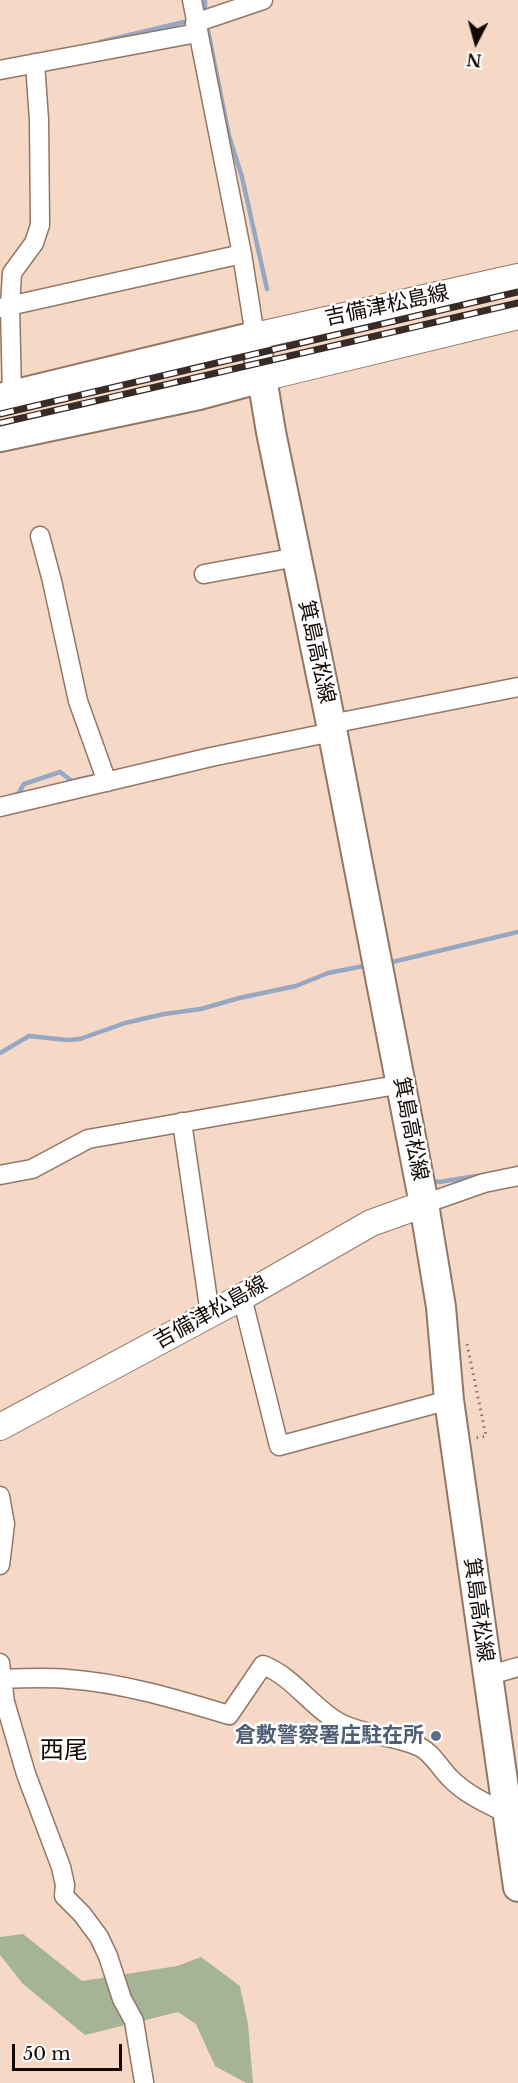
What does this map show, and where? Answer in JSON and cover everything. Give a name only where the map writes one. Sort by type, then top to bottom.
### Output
[{"type":"main road","name":"吉備津松島線","points":[[255,336],[518,277]]},
{"type":"main road","name":"吉備津松島線","points":[[262,378],[518,316]]},
{"type":"main road","name":"箕島高松線","points":[[255,336],[271,432],[297,557],[337,725],[424,1204],[441,1307],[449,1400],[518,1887]]},
{"type":"main road","points":[[6,397],[255,336]]},
{"type":"main road","points":[[0,437],[199,395],[262,378]]},
{"type":"main road","name":"吉備津松島線","points":[[0,1427],[242,1297],[371,1223],[424,1204]]},
{"type":"street","points":[[192,0],[242,254],[255,336]]},
{"type":"street","points":[[0,70],[196,28],[251,2]]},
{"type":"street","points":[[6,397],[5,307],[12,273],[34,243],[40,225],[39,120],[35,63]]},
{"type":"street","points":[[5,307],[242,254]]},
{"type":"street","points":[[40,536],[78,701],[106,777]]},
{"type":"street","points":[[204,574],[297,557]]},
{"type":"street","points":[[0,807],[106,777],[518,687]]},
{"type":"street","points":[[0,1175],[32,1169],[88,1139],[402,1084]]},
{"type":"street","points":[[182,1122],[210,1314]]},
{"type":"street","points":[[424,1204],[484,1183],[518,1176]]},
{"type":"street","points":[[242,1297],[279,1446],[449,1400]]},
{"type":"street","points":[[0,1496],[5,1524],[0,1565]]},
{"type":"street","points":[[143,2083],[134,2021],[122,1999],[108,1956],[82,1914],[64,1896],[65,1885],[61,1867],[26,1774],[5,1702],[2,1671],[157,1693],[229,1714],[263,1665],[276,1670],[340,1723],[363,1732],[407,1742],[423,1749],[466,1792],[508,1814]]},
{"type":"street","points":[[487,1676],[518,1667]]},
{"type":"green space","points":[[23,1934],[82,1981],[177,1966],[201,1957],[240,1986],[248,2024],[253,2083],[246,2083],[215,2066],[196,2024],[178,2012],[85,2035],[23,1984],[0,1955],[0,1937]]},
{"type":"waterway","points":[[205,0],[205,15]]},
{"type":"waterway","points":[[100,42],[184,22]]},
{"type":"waterway","points":[[207,26],[229,136],[242,177],[267,289]]},
{"type":"waterway","points":[[14,795],[18,794],[24,784],[60,772],[72,781],[94,776]]},
{"type":"waterway","points":[[388,963],[518,932]]},
{"type":"waterway","points":[[0,1053],[29,1036],[80,1039],[125,1023],[201,1009],[296,986],[328,973],[369,965]]},
{"type":"waterway","points":[[432,1177],[433,1181],[439,1182],[483,1175]]},
{"type":"railway","points":[[0,414],[518,292]]},
{"type":"railway","points":[[0,423],[518,303]]},
{"type":"place","name":"倉敷警察署庄駐在所","points":[[436,1736]]},
{"type":"district","name":"西尾","points":[[64,1751]]}]
